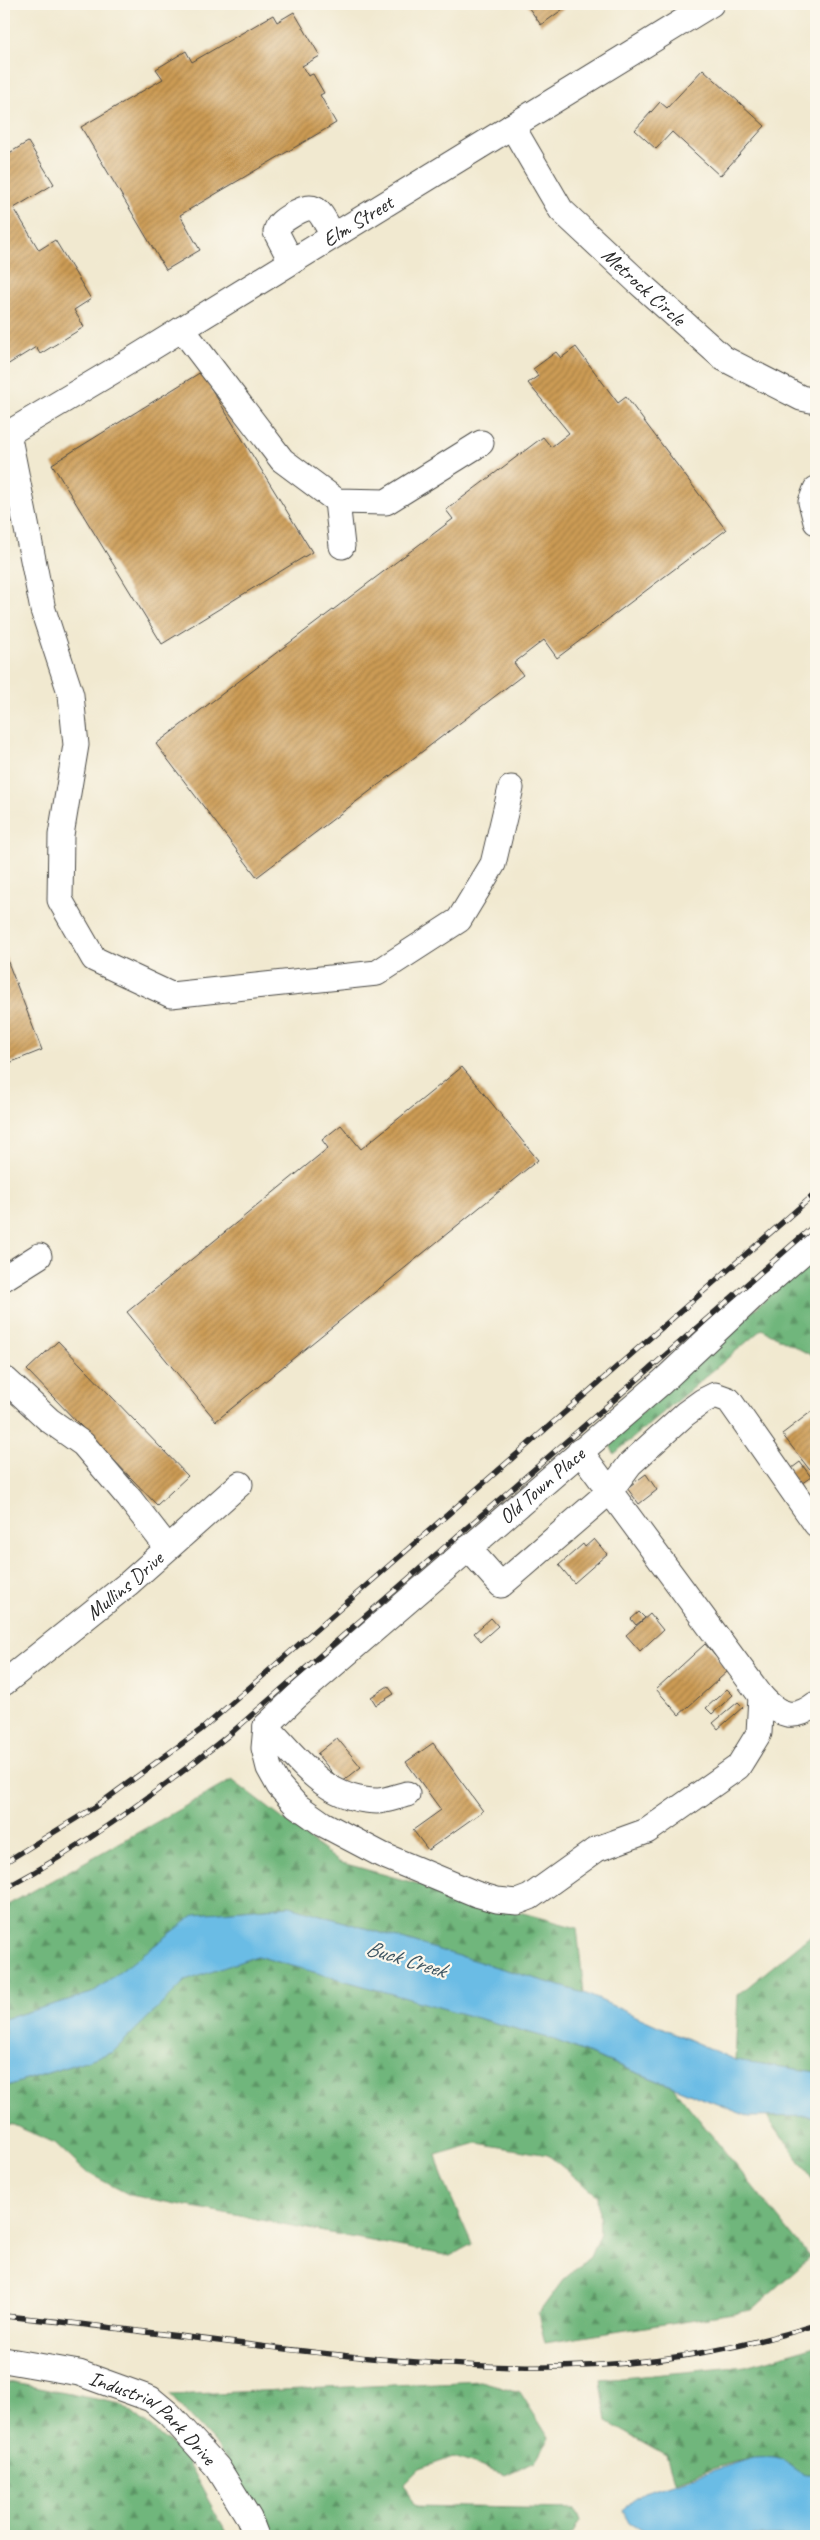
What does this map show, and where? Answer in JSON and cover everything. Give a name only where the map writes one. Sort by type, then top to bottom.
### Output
[{"type":"street","name":"Elm Street","points":[[6,435],[512,126],[701,6]]},
{"type":"street","name":"Metrock Circle","points":[[512,126],[561,210],[645,288],[723,358],[801,398],[816,401]]},
{"type":"street","points":[[291,261],[276,232],[278,224],[305,207],[312,208],[319,213],[333,235]]},
{"type":"street","points":[[182,329],[282,460],[337,501],[386,502],[481,443]]},
{"type":"street","points":[[6,435],[43,610],[71,694],[76,745],[62,835],[60,900],[94,959],[171,995],[377,973],[459,920],[493,864],[511,788]]},
{"type":"street","points":[[816,489],[811,502],[816,522]]},
{"type":"street","points":[[337,501],[342,546]]},
{"type":"street","name":"Old Town Place","points":[[266,1726],[296,1697],[662,1382],[763,1287],[816,1241]]},
{"type":"street","points":[[4,1278],[39,1256]]},
{"type":"street","points":[[6,1380],[49,1420],[83,1444],[135,1504],[167,1548]]},
{"type":"street","points":[[468,1548],[501,1586],[610,1491],[630,1464],[685,1414],[714,1395],[729,1400],[816,1524]]},
{"type":"street","points":[[580,1451],[772,1709],[784,1714],[797,1714],[816,1704]]},
{"type":"street","name":"Mullins Drive","points":[[4,1682],[128,1584],[240,1484]]},
{"type":"street","points":[[266,1726],[264,1748],[269,1768],[279,1786],[296,1805],[323,1824],[382,1855],[476,1894],[497,1900],[517,1902],[530,1897],[598,1849],[647,1831],[738,1767],[759,1733],[761,1696]]},
{"type":"street","points":[[266,1726],[320,1782],[341,1795],[378,1801],[407,1794]]},
{"type":"street","name":"Industrial Park Drive","points":[[4,2360],[78,2373],[150,2399],[169,2414],[218,2468],[250,2518],[256,2536]]},
{"type":"green space","points":[[816,1253],[816,1358],[762,1329],[614,1454],[609,1442]]},
{"type":"green space","points":[[232,1780],[339,1862],[577,1928],[584,1993],[290,1906],[197,1914],[92,1993],[4,2019],[4,1907]]},
{"type":"green space","points":[[816,1931],[816,2072],[735,2060],[738,1995]]},
{"type":"green space","points":[[257,1956],[552,2039],[673,2087],[810,2258],[752,2310],[545,2343],[538,2314],[563,2280],[590,2257],[600,2233],[598,2196],[548,2155],[477,2143],[436,2155],[443,2179],[472,2244],[450,2256],[130,2195],[86,2172],[55,2143],[11,2124],[4,2126],[4,2087],[113,2052],[185,1980]]},
{"type":"green space","points":[[816,2116],[816,2183],[767,2117]]},
{"type":"green space","points":[[816,2346],[816,2473],[800,2473],[784,2461],[769,2457],[742,2461],[674,2481],[666,2455],[607,2422],[601,2380],[746,2366]]},
{"type":"green space","points":[[4,2381],[121,2404],[183,2454],[228,2536],[4,2536]]},
{"type":"green space","points":[[481,2381],[520,2392],[549,2438],[535,2461],[505,2475],[454,2457],[419,2469],[404,2484],[413,2506],[574,2509],[579,2522],[573,2533],[568,2536],[270,2536],[252,2499],[214,2442],[170,2395]]},
{"type":"water","name":"Buck Creek","points":[[290,1906],[584,1993],[735,2060],[816,2072],[816,2116],[750,2117],[552,2039],[257,1956],[185,1981],[113,2052],[4,2087],[4,2019],[92,1993],[196,1914]]},
{"type":"water","points":[[753,2458],[778,2459],[801,2473],[816,2473],[816,2536],[651,2536],[629,2523],[623,2511],[630,2502],[644,2492]]},
{"type":"building","points":[[526,4],[570,4],[541,25]]},
{"type":"building","points":[[294,12],[320,56],[302,66],[308,76],[313,74],[324,93],[320,95],[336,123],[180,215],[200,250],[166,270],[81,127],[163,79],[156,69],[186,51],[192,62],[273,15],[277,22]]},
{"type":"building","points":[[703,69],[765,126],[720,176],[672,132],[656,149],[635,130],[660,102],[667,108]]},
{"type":"building","points":[[28,142],[54,184],[14,208],[39,250],[55,240],[91,299],[74,310],[84,327],[40,354],[36,347],[7,365],[4,360],[4,156]]},
{"type":"building","points":[[576,347],[618,403],[626,397],[726,530],[557,658],[544,640],[514,663],[523,675],[257,877],[156,744],[453,519],[446,510],[543,437],[551,447],[569,433],[528,383],[538,376],[533,369],[556,352],[561,358]]},
{"type":"building","points":[[201,372],[312,552],[162,644],[52,464]]},
{"type":"building","points":[[4,952],[42,1050],[4,1065]]},
{"type":"building","points":[[462,1067],[538,1160],[216,1421],[127,1312],[328,1148],[322,1140],[341,1125],[361,1149]]},
{"type":"building","points":[[58,1341],[188,1476],[157,1505],[27,1370]]},
{"type":"building","points":[[816,1408],[816,1463],[809,1469],[782,1434]]},
{"type":"building","points":[[800,1462],[811,1477],[798,1486],[788,1471]]},
{"type":"building","points":[[646,1474],[657,1490],[639,1504],[627,1488]]},
{"type":"building","points":[[594,1539],[607,1554],[574,1583],[559,1565],[583,1544],[585,1547]]},
{"type":"building","points":[[639,1612],[645,1618],[636,1625],[631,1619]]},
{"type":"building","points":[[650,1614],[663,1630],[640,1651],[626,1635]]},
{"type":"building","points":[[491,1618],[498,1626],[481,1641],[474,1633]]},
{"type":"building","points":[[705,1644],[728,1671],[679,1715],[656,1689]]},
{"type":"building","points":[[388,1686],[394,1694],[376,1705],[371,1697]]},
{"type":"building","points":[[727,1689],[733,1695],[712,1714],[706,1708]]},
{"type":"building","points":[[738,1702],[743,1707],[718,1729],[713,1723]]},
{"type":"building","points":[[337,1738],[361,1767],[341,1783],[317,1754]]},
{"type":"building","points":[[433,1743],[483,1811],[428,1850],[413,1830],[441,1810],[406,1762]]},
{"type":"railway","points":[[4,1863],[98,1805],[202,1729],[816,1193]]},
{"type":"railway","points":[[4,1889],[64,1855],[121,1817],[230,1734],[816,1224]]},
{"type":"railway","points":[[4,2316],[387,2360],[516,2367],[592,2366],[668,2358],[780,2336],[816,2325]]}]
